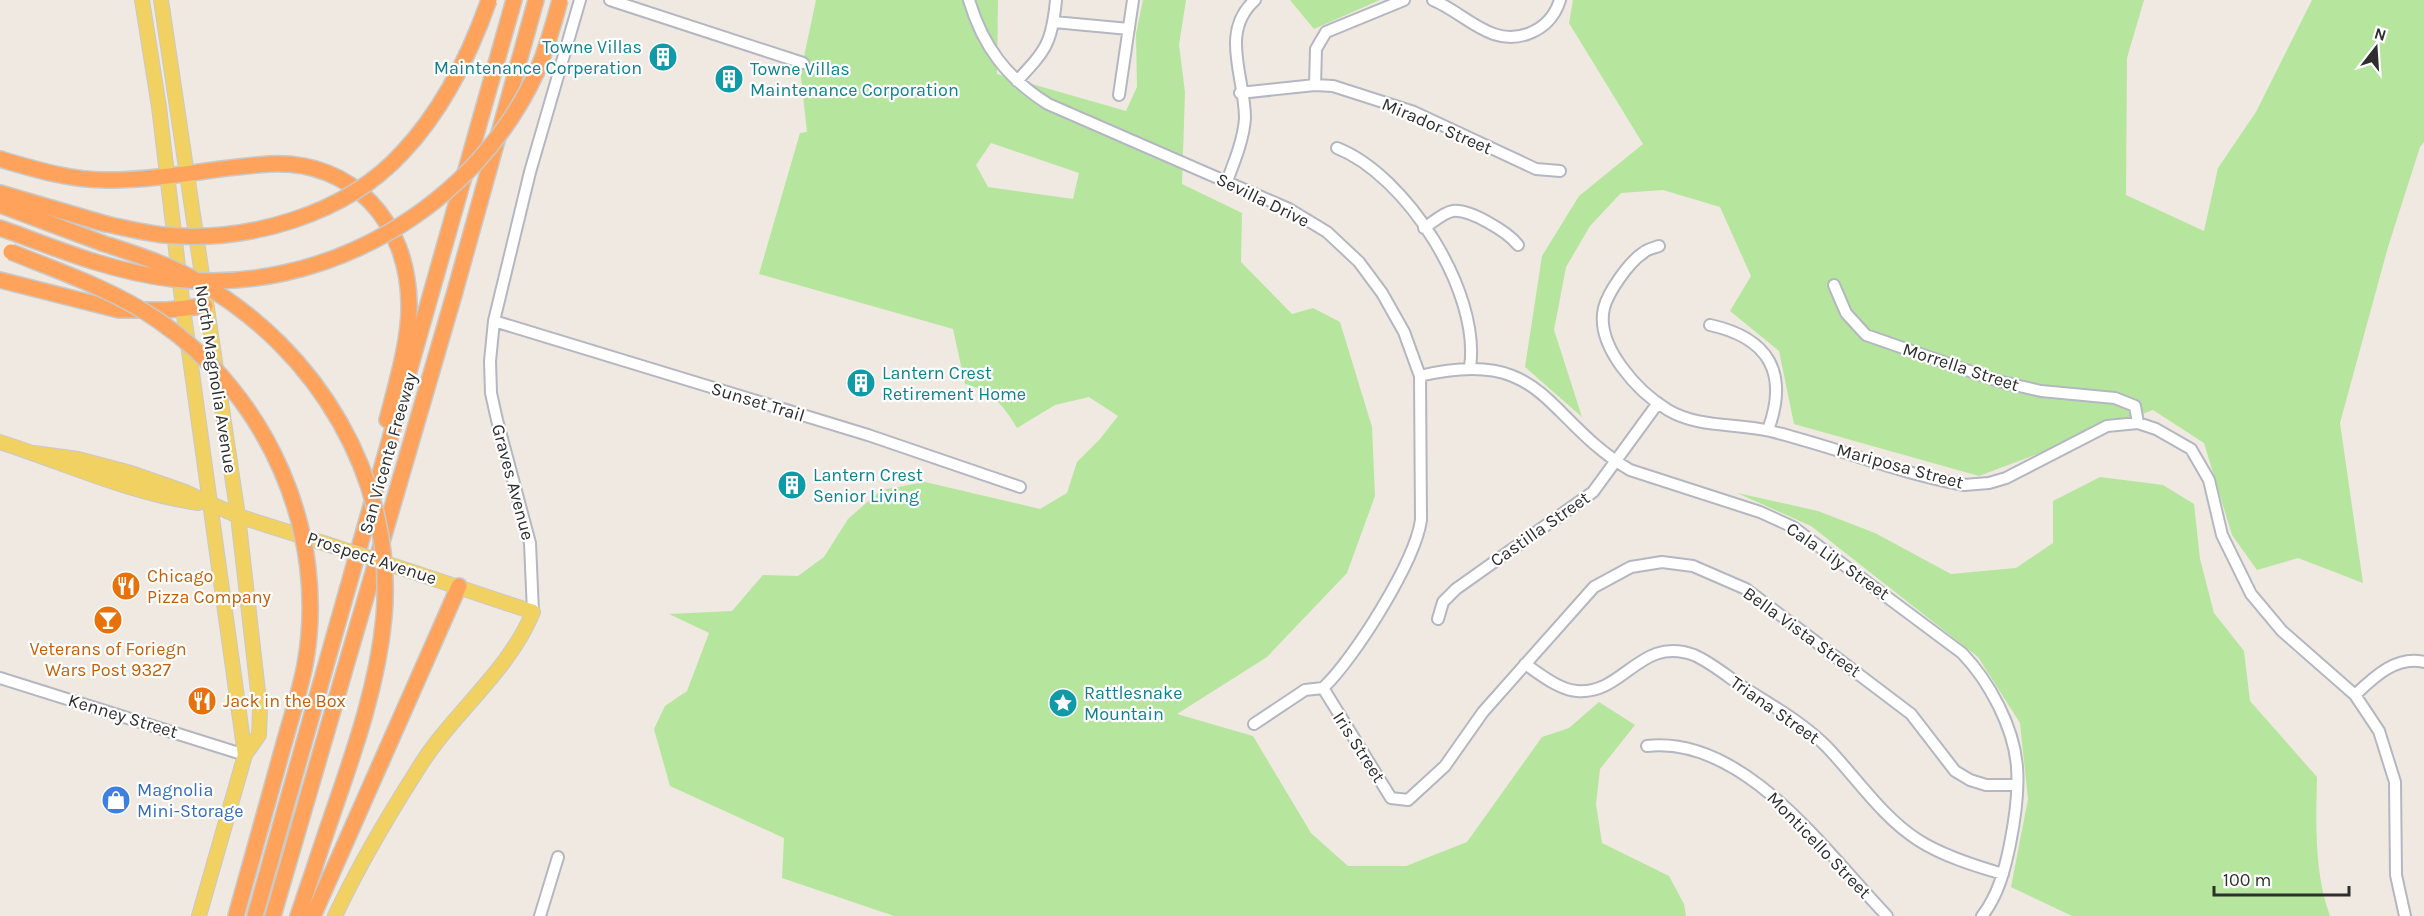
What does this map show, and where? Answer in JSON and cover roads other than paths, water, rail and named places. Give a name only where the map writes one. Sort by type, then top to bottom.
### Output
[{"type":"highway","points":[[0,194],[106,224],[163,235],[225,234],[264,228],[306,216],[345,197],[372,180],[402,154],[428,121],[467,56],[489,0]]},
{"type":"highway","name":"San Vicente Freeway","points":[[255,916],[351,584],[514,0]]},
{"type":"highway","name":"San Vicente Freeway","points":[[273,916],[421,410],[536,0]]},
{"type":"highway","points":[[0,228],[101,264],[174,279],[226,280],[271,277],[327,262],[365,245],[420,212],[454,185],[483,155],[503,129],[537,70],[560,0]]},
{"type":"highway","points":[[0,159],[81,179],[166,177],[271,164],[318,170],[353,186],[387,221],[399,243],[408,277],[409,317],[351,584]]},
{"type":"highway","points":[[0,205],[173,268],[200,283],[272,335],[309,374],[356,451],[371,491],[382,539],[384,615],[380,645],[363,720],[298,916]]},
{"type":"highway","points":[[5,249],[123,299],[158,320],[187,343],[217,372],[252,415],[281,468],[301,522],[309,568],[309,632],[305,664],[236,916]]},
{"type":"highway","points":[[0,280],[119,310],[205,306]]},
{"type":"highway","points":[[313,916],[459,586]]},
{"type":"main road","name":"North Magnolia Avenue","points":[[142,0],[159,107],[183,308],[245,755]]},
{"type":"main road","name":"North Magnolia Avenue","points":[[160,0],[238,516],[260,709],[259,735],[245,755],[199,916]]},
{"type":"main road","name":"Prospect Avenue","points":[[0,441],[34,453],[78,459],[131,473],[238,516],[459,586],[533,612]]},
{"type":"main road","points":[[335,916],[354,877],[418,769],[510,655],[533,612]]},
{"type":"street","name":"Graves Avenue","points":[[533,612],[530,543],[491,393],[489,362],[494,321],[530,172],[580,0]]},
{"type":"street","points":[[610,0],[803,63]]},
{"type":"street","name":"Sevilla Drive","points":[[969,0],[984,40],[1005,70],[1017,81],[1048,104],[1289,209],[1327,232],[1359,262],[1382,293],[1404,332],[1420,376],[1420,520],[1416,543],[1409,560],[1340,672],[1323,688]]},
{"type":"street","points":[[1017,81],[1046,50],[1054,22],[1056,0]]},
{"type":"street","points":[[1119,95],[1133,0]]},
{"type":"street","points":[[1227,181],[1245,118],[1240,93],[1236,36],[1245,10],[1255,0]]},
{"type":"street","points":[[1315,85],[1316,49],[1326,32],[1404,0]]},
{"type":"street","points":[[1433,0],[1477,27],[1509,38],[1540,29],[1551,19],[1560,0]]},
{"type":"street","points":[[1054,22],[1129,29]]},
{"type":"street","name":"Mirador Street","points":[[1240,93],[1315,85],[1333,86],[1414,112],[1536,170],[1560,171]]},
{"type":"street","points":[[1337,148],[1357,155],[1383,177],[1405,202],[1443,255],[1464,304],[1472,353],[1470,367]]},
{"type":"street","points":[[1424,228],[1451,211],[1463,213],[1508,233],[1518,245]]},
{"type":"street","name":"Mariposa Street","points":[[1659,246],[1642,253],[1616,283],[1607,298],[1602,323],[1605,340],[1613,355],[1658,403],[1670,411],[1695,420],[1768,430],[1956,483],[1972,485],[2006,478],[2107,426],[2138,423],[2156,429],[2191,449],[2209,480],[2222,535],[2251,594],[2282,631],[2355,695],[2379,731],[2394,776],[2397,793],[2396,875],[2405,916]]},
{"type":"street","name":"Morrella Street","points":[[1834,285],[1846,313],[1866,335],[1998,381],[2041,391],[2115,398],[2135,406],[2138,423]]},
{"type":"street","name":"Sunset Trail","points":[[494,321],[868,435],[1020,487]]},
{"type":"street","points":[[1710,325],[1736,331],[1763,349],[1774,372],[1777,394],[1768,430]]},
{"type":"street","name":"Cala Lily Street","points":[[1420,376],[1470,367],[1502,372],[1533,386],[1551,400],[1604,453],[1617,462],[1630,470],[1760,512],[1793,527],[1962,653],[1989,686],[2000,709],[2017,765],[2015,818],[2003,874],[1990,906],[1982,916]]},
{"type":"street","name":"Castilla Street","points":[[1438,619],[1443,602],[1456,589],[1593,492],[1658,403]]},
{"type":"street","name":"Bella Vista Street","points":[[1400,801],[1408,801],[1445,766],[1483,712],[1594,587],[1612,575],[1631,567],[1652,563],[1693,566],[1746,588],[1911,714],[1955,771],[1986,785],[2017,785]]},
{"type":"street","name":"Triana Street","points":[[1525,664],[1558,685],[1577,691],[1608,684],[1639,661],[1654,654],[1678,651],[1700,658],[1808,730],[1895,820],[1918,840],[1946,854],[2003,874]]},
{"type":"street","points":[[2355,695],[2387,669],[2405,662],[2424,662]]},
{"type":"street","name":"Kenney Street","points":[[0,678],[245,755]]},
{"type":"street","points":[[1254,724],[1305,690],[1323,688]]},
{"type":"street","name":"Iris Street","points":[[1323,688],[1391,798],[1400,801]]},
{"type":"street","name":"Monticello Street","points":[[1647,746],[1669,744],[1730,767],[1757,783],[1792,813],[1887,916]]},
{"type":"street","points":[[540,916],[558,857]]},
{"type":"place","name":"Towne Villas Maintenance Corperation","points":[[663,57]]},
{"type":"place","name":"Towne Villas Maintenance Corporation","points":[[729,79]]},
{"type":"place","name":"Lantern Crest Retirement Home","points":[[861,383]]},
{"type":"place","name":"Lantern Crest Senior Living","points":[[792,485]]},
{"type":"place","name":"Chicago Pizza Company","points":[[126,586]]},
{"type":"place","name":"Veterans of Foriegn Wars Post 9327","points":[[108,620]]},
{"type":"place","name":"Jack in the Box","points":[[202,701]]},
{"type":"place","name":"Rattlesnake Mountain","points":[[1063,703]]},
{"type":"place","name":"Magnolia Mini-Storage","points":[[116,800]]}]
